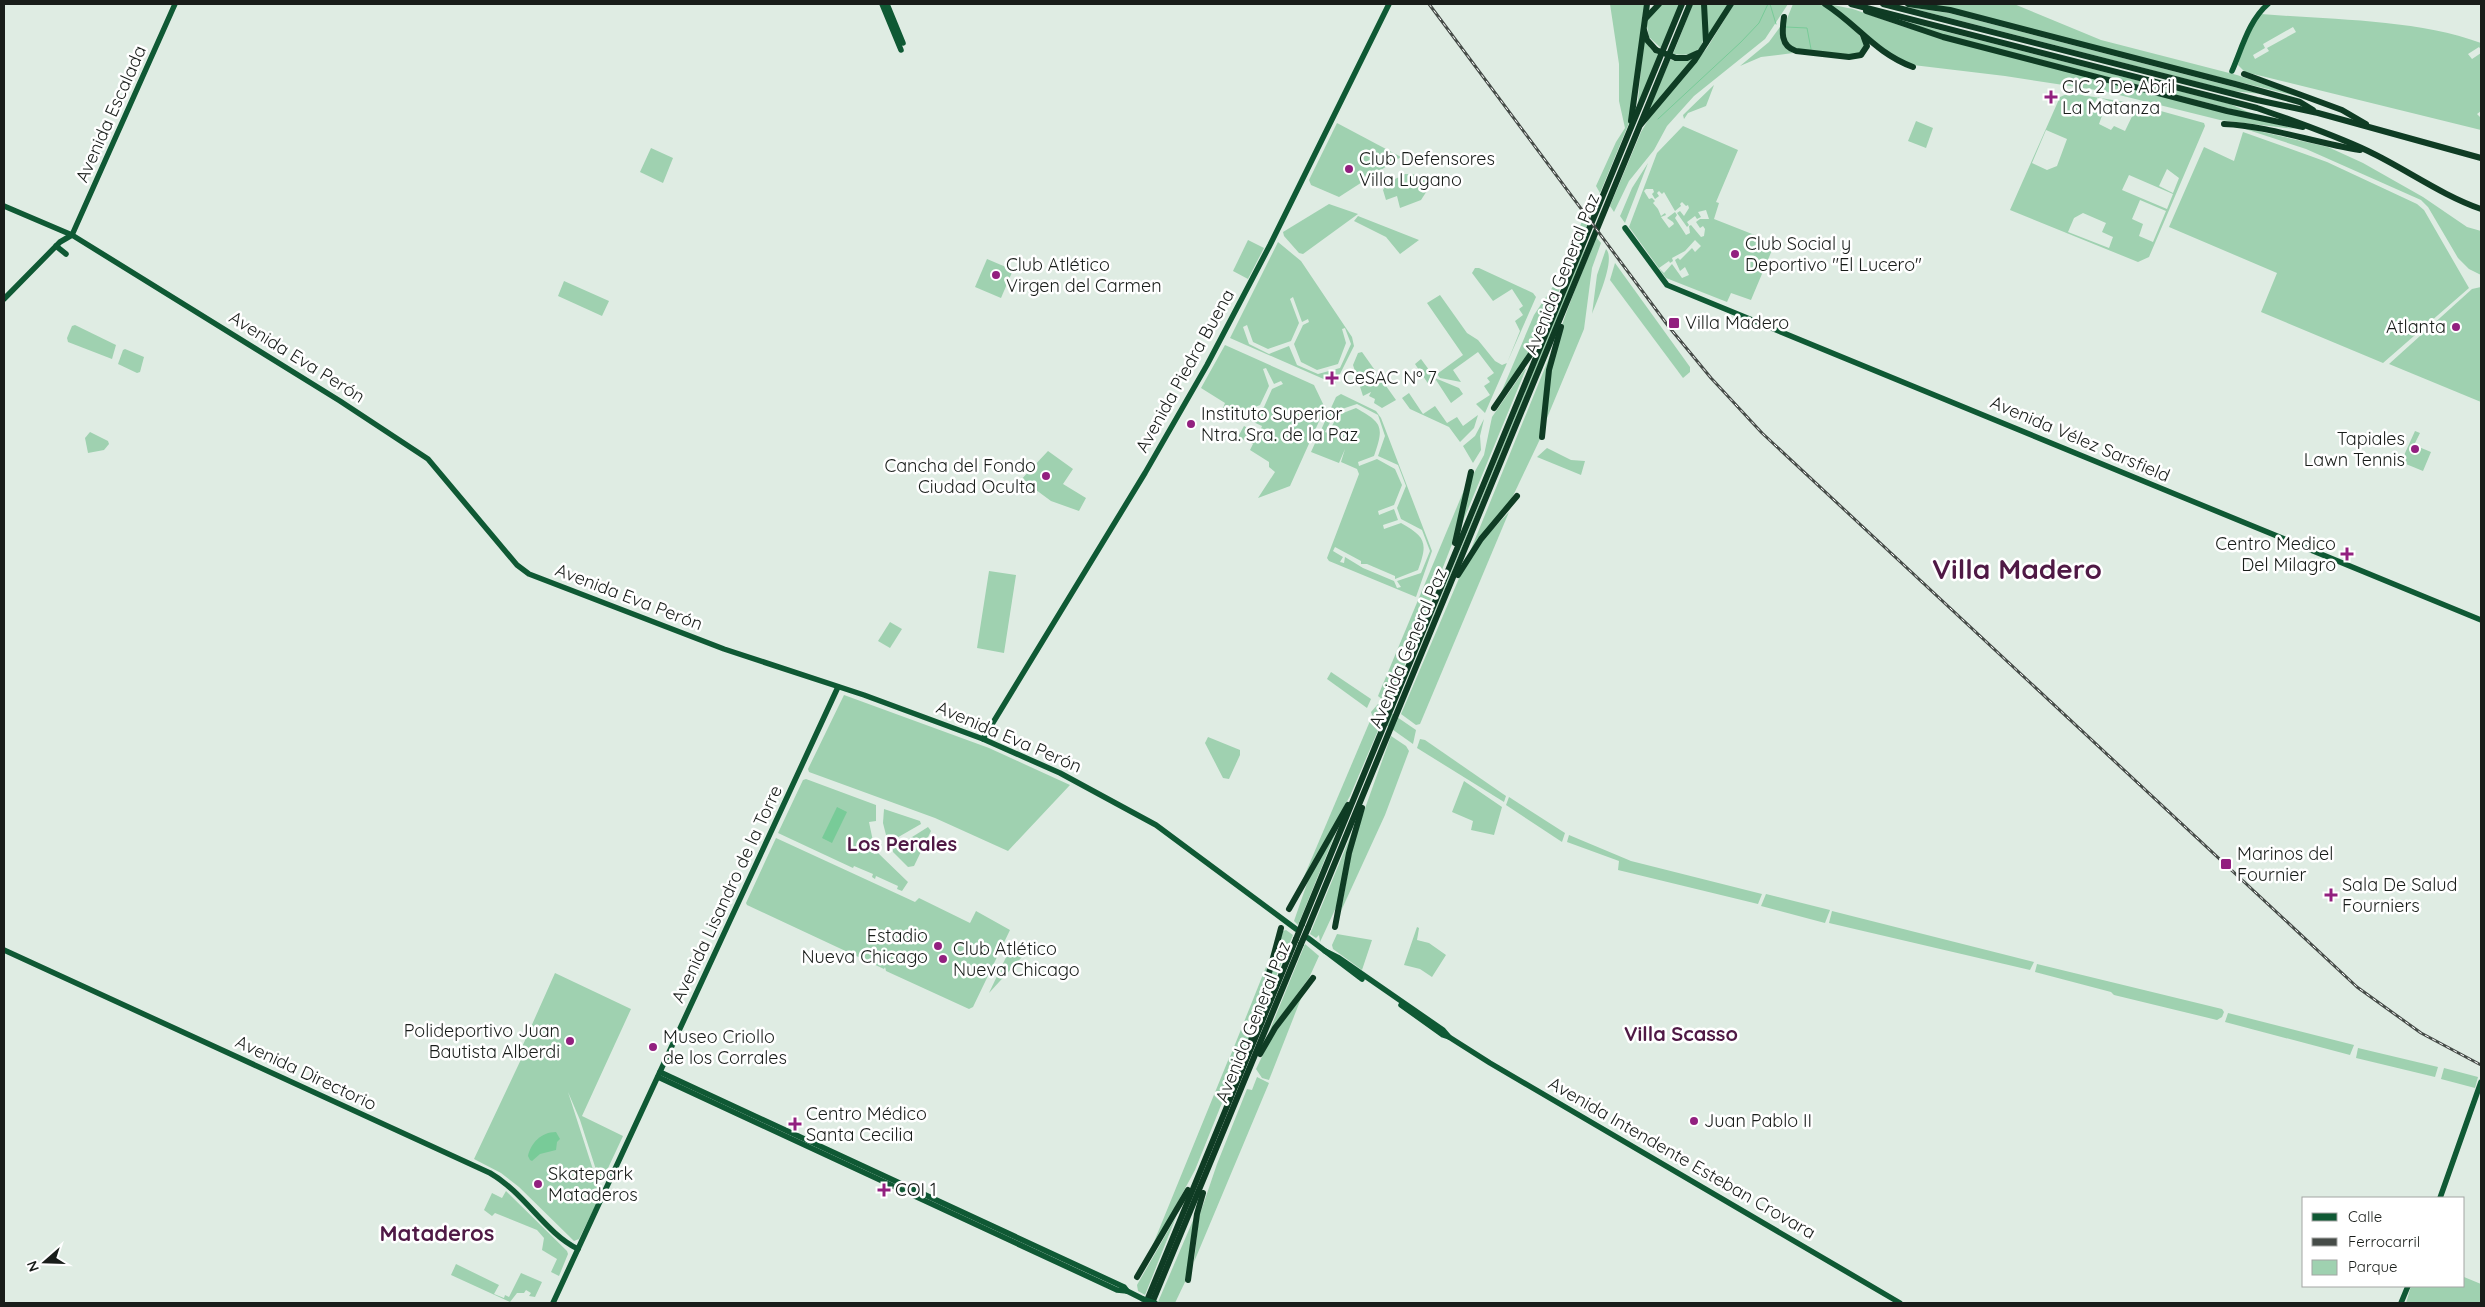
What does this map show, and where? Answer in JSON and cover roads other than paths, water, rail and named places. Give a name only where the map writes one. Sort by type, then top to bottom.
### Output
[{"type":"highway","points":[[1629,133],[1638,85],[1643,24],[1647,4]]},
{"type":"highway","points":[[1643,24],[1659,4]]},
{"type":"highway","name":"Avenida General Paz","points":[[1305,926],[1362,780],[1384,735],[1445,578],[1682,4]]},
{"type":"highway","name":"Avenida General Paz","points":[[1395,708],[1446,596],[1690,4]]},
{"type":"highway","points":[[1703,49],[1704,4]]},
{"type":"highway","points":[[1639,127],[1703,49],[1731,4]]},
{"type":"highway","points":[[1825,4],[1890,58],[1914,67]]},
{"type":"highway","points":[[1853,4],[1887,19],[1943,37],[2227,111],[2292,126],[2313,128]]},
{"type":"highway","points":[[1853,4],[2257,108],[2313,128],[2369,152],[2458,200],[2481,209]]},
{"type":"highway","points":[[1883,4],[2258,100],[2318,113],[2481,158]]},
{"type":"highway","points":[[1908,4],[1950,10],[2235,84],[2300,102],[2318,113]]},
{"type":"highway","points":[[1784,17],[1784,41],[1788,48],[1796,51],[1848,57],[1861,56],[1867,46],[1863,35]]},
{"type":"highway","points":[[1643,24],[1647,40],[1656,50],[1676,58],[1687,58],[1703,49]]},
{"type":"highway","points":[[2244,74],[2342,110],[2376,130]]},
{"type":"highway","points":[[2224,124],[2252,126],[2329,145],[2369,152]]},
{"type":"highway","points":[[1542,437],[1549,370],[1568,299]]},
{"type":"highway","points":[[1494,408],[1515,380],[1549,324]]},
{"type":"highway","points":[[1445,578],[1460,526],[1471,472]]},
{"type":"highway","points":[[1446,596],[1474,547],[1517,496]]},
{"type":"highway","name":"Avenida General Paz","points":[[1144,1301],[1241,1072],[1376,764],[1384,735]]},
{"type":"highway","points":[[1335,927],[1352,838],[1376,764]]},
{"type":"highway","points":[[1289,909],[1362,780]]},
{"type":"highway","points":[[1241,1072],[1281,928]]},
{"type":"highway","name":"Avenida General Paz","points":[[1154,1303],[1248,1075],[1298,942]]},
{"type":"highway","points":[[1248,1075],[1272,1032],[1313,978]]},
{"type":"highway","points":[[1137,1277],[1181,1204],[1207,1154]]},
{"type":"highway","points":[[1188,1280],[1197,1214],[1213,1160]]},
{"type":"main road","name":"Avenida Escalada","points":[[72,235],[175,4]]},
{"type":"main road","points":[[882,4],[902,47],[887,4]]},
{"type":"main road","name":"Avenida Piedra Buena","points":[[983,739],[1145,473],[1207,365],[1270,245],[1389,4]]},
{"type":"main road","points":[[2232,71],[2260,7],[2268,4]]},
{"type":"main road","name":"Avenida Eva Perón","points":[[4,206],[72,235],[340,401],[428,459],[517,565],[526,573],[657,625],[983,739],[1060,773],[1156,825],[1296,929]]},
{"type":"main road","name":"Avenida Vélez Sarsfield","points":[[1624,228],[1667,285],[2481,620]]},
{"type":"main road","points":[[4,299],[56,246],[72,235]]},
{"type":"main road","points":[[56,246],[66,254]]},
{"type":"main road","name":"Avenida Lisandro de la Torre","points":[[553,1303],[838,687]]},
{"type":"main road","name":"Avenida Intendente Esteban Crovara","points":[[1308,938],[1325,950],[1329,956],[1442,1035],[1449,1037],[1564,1107],[1900,1303]]},
{"type":"main road","name":"Avenida Directorio","points":[[4,950],[490,1173],[512,1187],[560,1236],[578,1249]]},
{"type":"main road","points":[[659,1074],[1117,1290],[1127,1291],[1144,1301],[1154,1303]]},
{"type":"main road","points":[[2440,1197],[2481,1082]]},
{"type":"main road","points":[[2401,1303],[2408,1287]]},
{"type":"waterway","points":[[1658,119],[1741,42],[1759,23],[1768,4]]},
{"type":"waterway","points":[[1770,4],[1776,24]]},
{"type":"waterway","points":[[1786,27],[1807,28],[1811,49]]},
{"type":"railway","points":[[1429,4],[1669,327],[1711,378],[1762,433],[2357,987],[2421,1033],[2481,1065]]},
{"type":"place","name":"CIC 2 De Abril La Matanza","points":[[2051,97]]},
{"type":"place","name":"Club Defensores Villa Lugano","points":[[1349,169]]},
{"type":"place","name":"Club Social y Deportivo \"El Lucero\"","points":[[1735,254]]},
{"type":"place","name":"Club Atlético Virgen del Carmen","points":[[996,275]]},
{"type":"place","name":"Villa Madero","points":[[1674,323]]},
{"type":"place","name":"Atlanta","points":[[2456,327]]},
{"type":"place","name":"CeSAC Nº 7","points":[[1332,378]]},
{"type":"place","name":"Instituto Superior Ntra. Sra. de la Paz","points":[[1191,424]]},
{"type":"place","name":"Tapiales Lawn Tennis","points":[[2415,449]]},
{"type":"place","name":"Cancha del Fondo Ciudad Oculta","points":[[1046,476]]},
{"type":"place","name":"Centro Medico Del Milagro","points":[[2347,554]]},
{"type":"place","name":"Marinos del Fournier","points":[[2226,864]]},
{"type":"place","name":"Sala De Salud Fourniers","points":[[2331,895]]},
{"type":"place","name":"Estadio Nueva Chicago","points":[[938,946]]},
{"type":"place","name":"Club Atlético Nueva Chicago","points":[[943,959]]},
{"type":"place","name":"Polideportivo Juan Bautista Alberdi","points":[[570,1041]]},
{"type":"place","name":"Museo Criollo de los Corrales","points":[[653,1047]]},
{"type":"place","name":"Juan Pablo II","points":[[1694,1121]]},
{"type":"place","name":"Centro Médico Santa Cecilia","points":[[795,1124]]},
{"type":"place","name":"Skatepark Mataderos","points":[[538,1184]]},
{"type":"place","name":"COI 1","points":[[884,1190]]},
{"type":"district","name":"Villa Madero","points":[[2017,569]]},
{"type":"district","name":"Los Perales","points":[[902,844]]},
{"type":"district","name":"Villa Scasso","points":[[1681,1034]]},
{"type":"district","name":"Mataderos","points":[[437,1233]]}]
